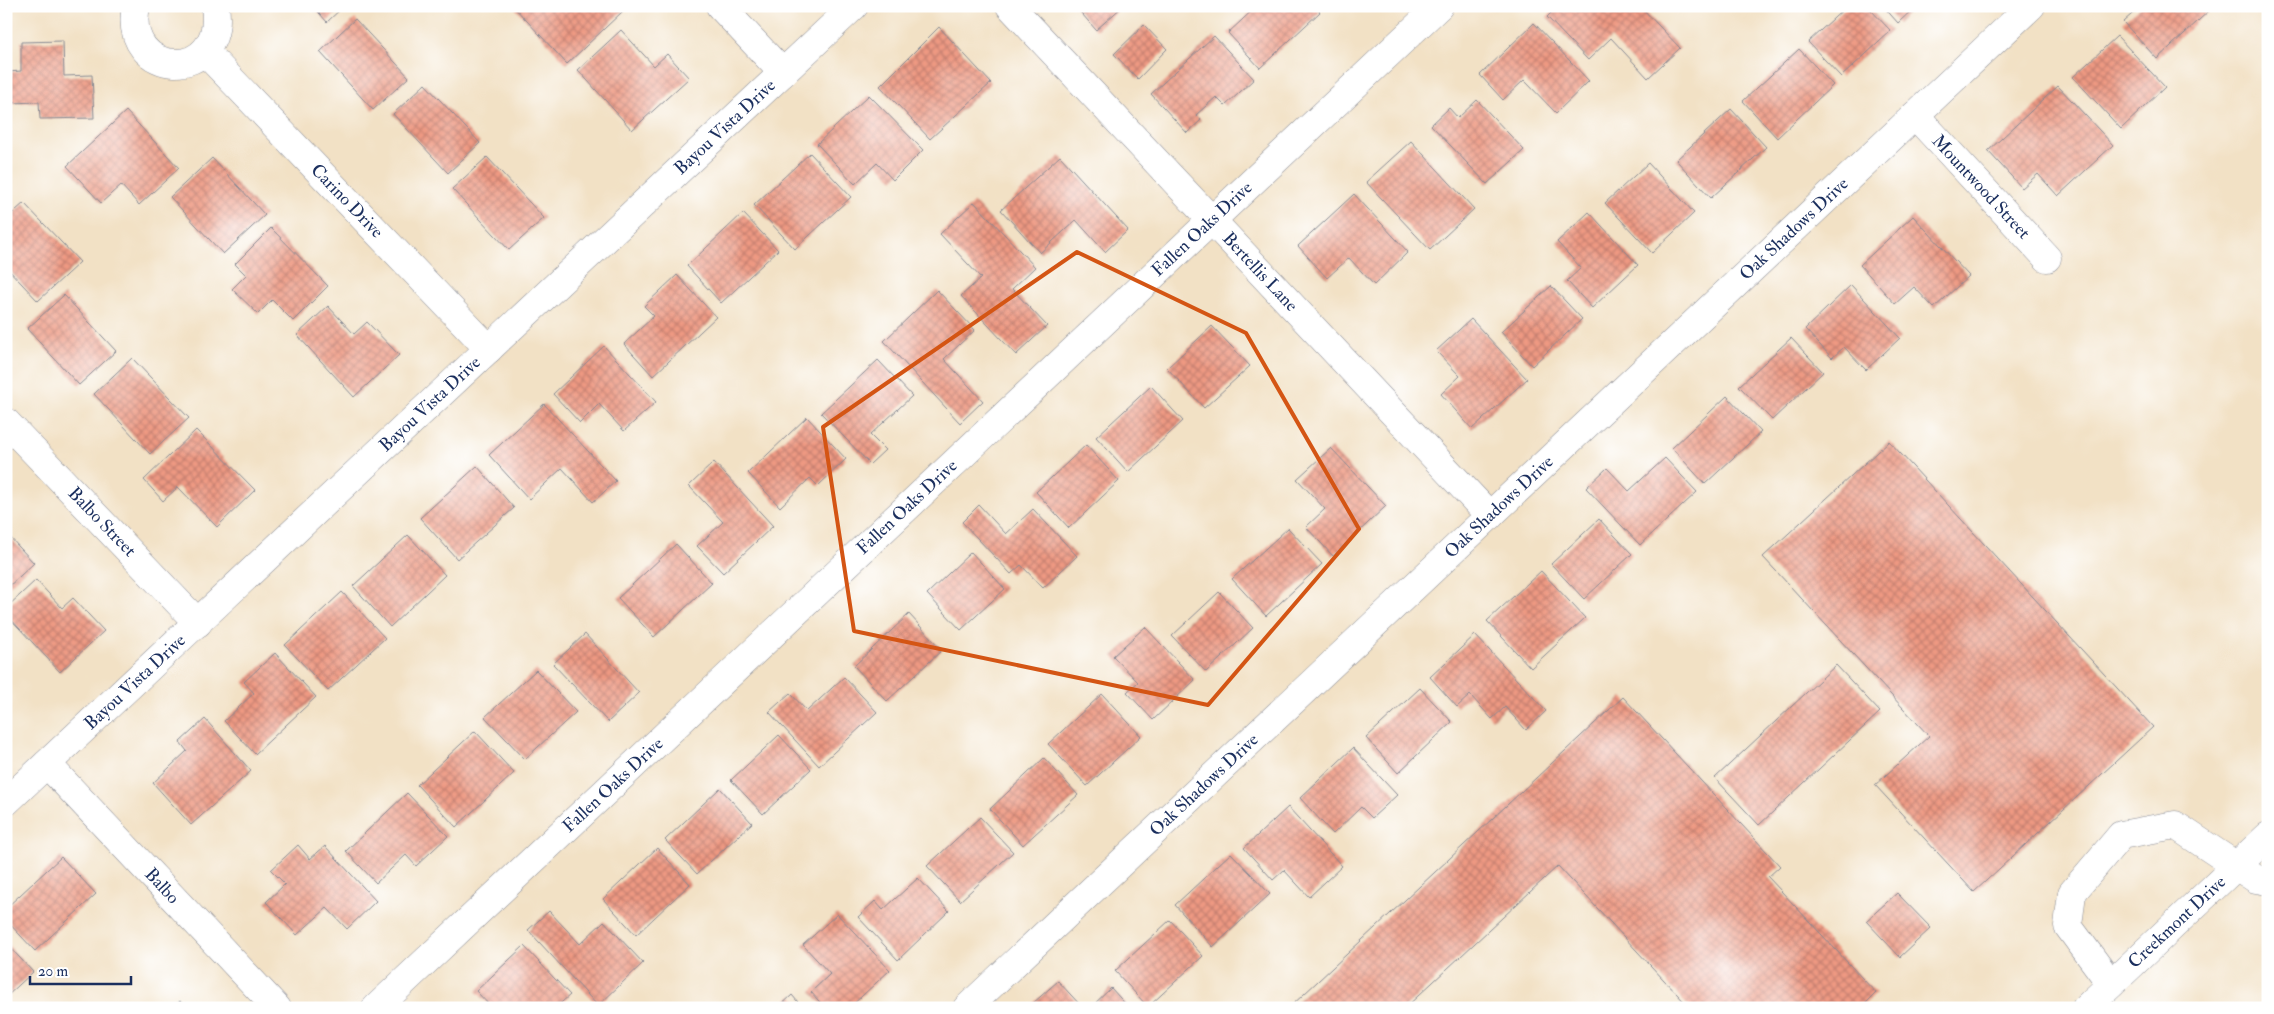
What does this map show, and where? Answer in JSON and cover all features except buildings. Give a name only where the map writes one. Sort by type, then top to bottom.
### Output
[{"type":"street","points":[[136,6],[133,20],[136,36],[145,50],[159,60],[175,64],[191,61],[205,52],[214,38],[218,22],[216,6]]},
{"type":"street","points":[[720,6],[783,73]]},
{"type":"street","name":"Bayou Vista Drive","points":[[6,802],[854,6]]},
{"type":"street","name":"Bertellis Lane","points":[[1010,6],[1490,516]]},
{"type":"street","name":"Fallen Oaks Drive","points":[[376,1008],[1438,6]]},
{"type":"street","name":"Oak Shadows Drive","points":[[967,1008],[2030,6]]},
{"type":"street","name":"Carino Drive","points":[[205,52],[489,350]]},
{"type":"street","name":"Mountwood Street","points":[[1915,115],[2047,258]]},
{"type":"street","name":"Balbo Street","points":[[6,422],[198,623]]},
{"type":"street","name":"Balbo","points":[[48,764],[277,1008]]},
{"type":"street","points":[[2111,984],[2068,926],[2072,893],[2121,835],[2175,825],[2237,865],[2256,880],[2268,881]]},
{"type":"street","name":"Creekmont Drive","points":[[2086,1008],[2268,836]]},
{"type":"highlighted area","points":[[1077,252],[1246,333],[1359,529],[1208,705],[854,631],[823,427]]}]
